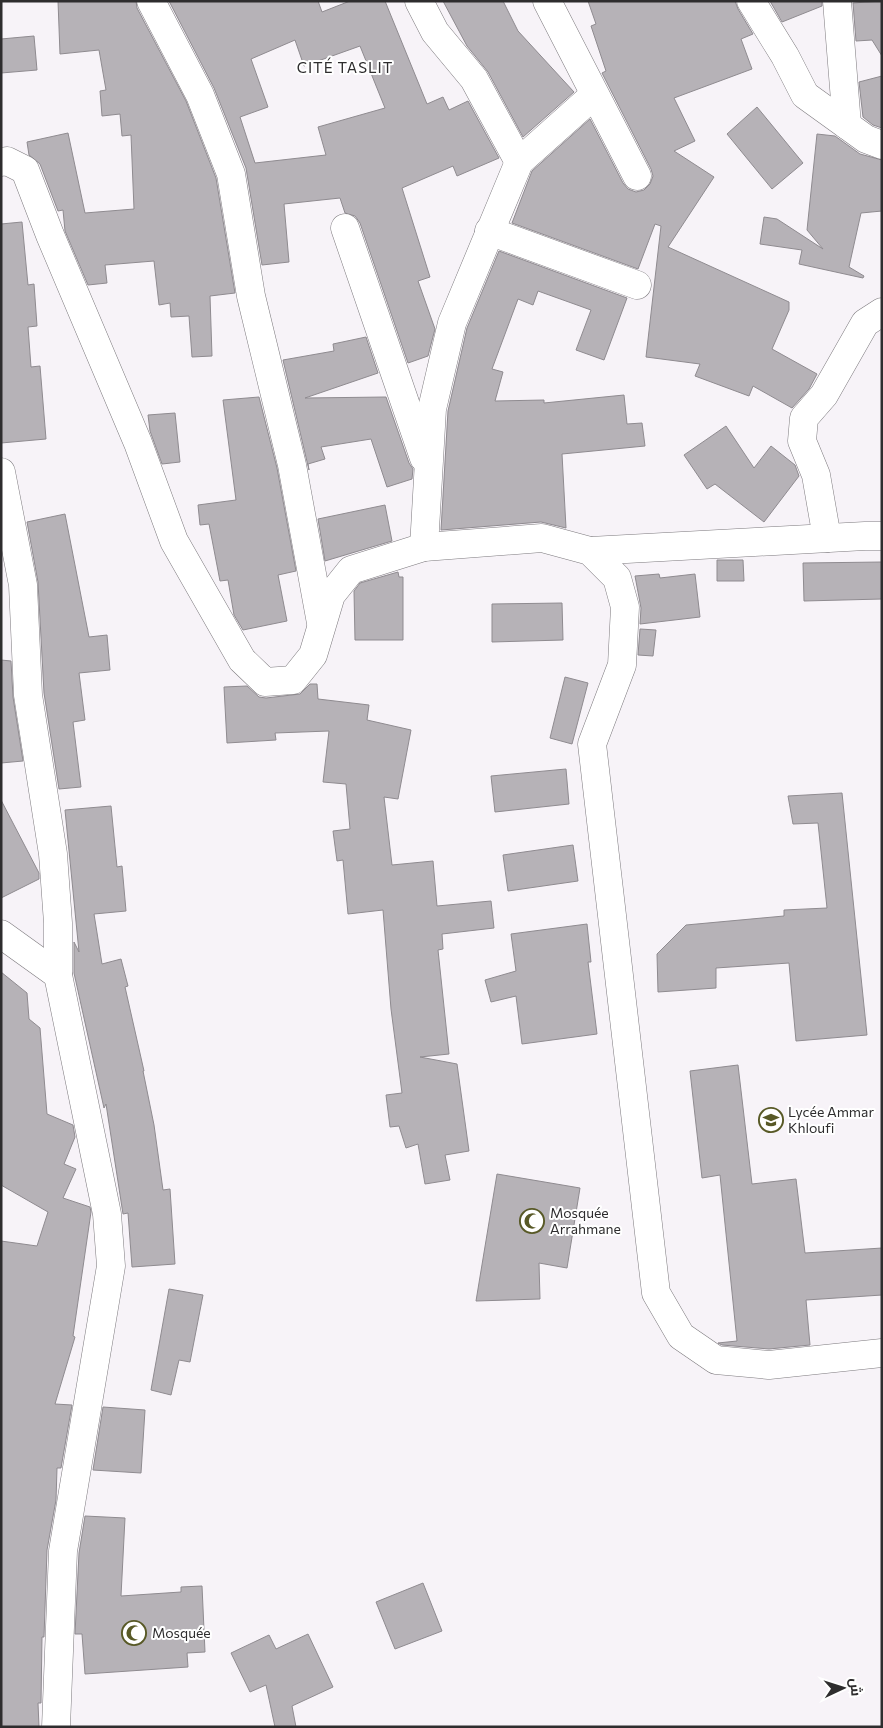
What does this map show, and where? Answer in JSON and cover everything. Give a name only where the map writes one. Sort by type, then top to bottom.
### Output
[{"type":"street","points":[[151,1],[200,95],[231,174],[251,296],[292,466],[322,626]]},
{"type":"street","points":[[419,1],[435,32],[474,79],[519,162]]},
{"type":"street","points":[[547,1],[637,176]]},
{"type":"street","points":[[751,1],[785,56],[805,95],[866,139],[882,145]]},
{"type":"street","points":[[837,1],[847,125]]},
{"type":"street","points":[[424,547],[432,409],[452,323],[519,162],[594,95]]},
{"type":"street","points":[[1,162],[8,161],[26,170],[54,244],[138,443],[174,542],[242,660],[264,682],[293,680],[312,656],[331,595],[351,570],[424,547],[542,538],[590,551],[882,536]]},
{"type":"street","points":[[345,228],[428,472]]},
{"type":"street","points":[[489,231],[637,285]]},
{"type":"street","points":[[828,538],[816,475],[802,441],[804,418],[824,395],[866,323],[882,312]]},
{"type":"street","points":[[1,472],[23,585],[28,695],[53,854],[58,923],[58,975],[107,1214],[111,1266],[63,1551],[56,1727]]},
{"type":"street","points":[[590,551],[617,578],[625,607],[622,665],[592,744],[656,1293],[681,1336],[716,1360],[768,1364],[882,1353]]},
{"type":"street","points":[[1,934],[58,975]]},
{"type":"building","points":[[58,1],[136,1],[137,8],[186,101],[216,178],[235,293],[210,296],[212,356],[192,357],[189,316],[171,317],[170,303],[159,305],[154,261],[105,265],[107,283],[88,285],[65,231],[63,210],[58,211],[40,164],[29,155],[27,142],[68,133],[85,213],[134,209],[131,135],[122,136],[120,114],[102,116],[100,91],[106,90],[99,50],[60,54]]},
{"type":"building","points":[[169,1],[318,1],[322,12],[350,1],[385,1],[427,104],[443,97],[449,110],[468,101],[499,158],[457,176],[453,166],[402,188],[430,277],[418,281],[435,329],[428,356],[408,363],[360,223],[355,216],[345,213],[340,198],[284,204],[289,262],[262,265],[246,168],[214,88]],"holes":[[[295,40],[304,66],[360,46],[385,108],[318,127],[326,155],[255,163],[240,117],[268,107],[251,59]]]},
{"type":"building","points":[[443,1],[503,1],[518,31],[574,92],[523,137],[488,72],[467,46]]},
{"type":"building","points":[[588,1],[735,1],[753,34],[741,39],[752,69],[674,98],[695,141],[674,151],[714,177],[668,247],[789,302],[789,310],[772,349],[817,374],[809,389],[792,408],[753,386],[749,396],[695,376],[700,364],[646,357],[661,226],[655,224],[638,269],[512,223],[532,171],[590,119],[623,183],[628,189],[636,192],[644,190],[650,184],[653,176],[602,73],[606,71],[591,26],[596,24]]},
{"type":"building","points":[[770,1],[822,1],[822,6],[782,22]]},
{"type":"building","points":[[882,1],[882,56],[872,40],[856,41],[853,3]]},
{"type":"building","points":[[34,36],[37,70],[1,73],[1,39]]},
{"type":"building","points":[[882,76],[882,128],[873,125],[863,117],[859,82]]},
{"type":"building","points":[[757,107],[803,163],[772,189],[727,134]]},
{"type":"building","points":[[817,134],[835,136],[860,154],[882,160],[882,211],[861,213],[849,267],[864,276],[863,278],[799,264],[802,250],[760,244],[764,217],[777,219],[823,249],[807,230]]},
{"type":"building","points":[[22,222],[28,285],[34,284],[37,326],[28,327],[31,367],[40,366],[46,439],[1,443],[1,224]]},
{"type":"building","points":[[499,251],[627,298],[604,360],[576,350],[591,310],[538,291],[533,305],[518,299],[492,369],[503,372],[495,401],[544,400],[544,403],[624,395],[627,424],[642,423],[645,446],[562,454],[566,528],[541,522],[441,530],[448,411],[467,328]]},
{"type":"building","points":[[366,337],[378,373],[305,398],[386,397],[409,463],[413,469],[412,479],[387,487],[371,439],[321,447],[325,459],[308,464],[309,470],[283,360],[334,351],[333,344]]},
{"type":"building","points":[[259,397],[277,468],[296,571],[278,575],[287,621],[243,630],[234,615],[228,580],[220,581],[209,524],[200,525],[198,505],[236,500],[223,400]]},
{"type":"building","points":[[175,413],[180,462],[162,464],[150,431],[148,415]]},
{"type":"building","points":[[726,426],[754,468],[771,446],[795,465],[799,476],[764,522],[715,484],[707,489],[684,455]]},
{"type":"building","points":[[385,505],[392,541],[325,561],[318,519]]},
{"type":"building","points":[[65,514],[89,637],[107,635],[110,670],[79,673],[85,720],[73,722],[81,787],[59,789],[44,693],[38,582],[27,522]]},
{"type":"building","points":[[717,560],[743,560],[744,581],[717,581]]},
{"type":"building","points":[[882,562],[882,599],[804,601],[803,563]]},
{"type":"building","points":[[398,572],[399,577],[403,577],[403,640],[355,640],[354,591],[360,583]]},
{"type":"building","points":[[659,574],[660,578],[695,574],[700,617],[640,624],[641,608],[635,576]]},
{"type":"building","points":[[562,603],[563,640],[492,642],[492,604]]},
{"type":"building","points":[[640,629],[656,630],[653,656],[638,655]]},
{"type":"building","points":[[1,660],[11,661],[13,697],[23,761],[1,763]]},
{"type":"building","points":[[565,677],[588,683],[572,744],[550,738]]},
{"type":"building","points":[[310,684],[317,684],[318,699],[369,705],[367,720],[411,730],[398,799],[384,797],[392,865],[433,861],[437,906],[491,901],[494,928],[442,934],[443,949],[438,950],[449,1054],[420,1057],[457,1064],[469,1151],[445,1155],[450,1180],[425,1184],[418,1144],[406,1148],[399,1126],[390,1127],[386,1095],[402,1093],[391,1009],[383,910],[348,914],[343,860],[337,861],[333,831],[350,829],[346,784],[323,782],[329,731],[275,733],[276,740],[227,743],[224,687],[247,686],[259,697],[266,698],[300,694]]},
{"type":"building","points":[[566,769],[569,804],[495,812],[491,776]]},
{"type":"building","points":[[842,793],[867,1035],[796,1041],[789,963],[716,968],[716,988],[658,992],[657,954],[686,925],[784,916],[784,910],[827,908],[818,823],[793,824],[788,796]]},
{"type":"building","points":[[1,800],[39,873],[39,879],[1,898]]},
{"type":"building","points":[[111,806],[117,867],[122,866],[126,911],[94,914],[102,964],[121,959],[128,986],[125,987],[144,1071],[163,1190],[170,1189],[175,1264],[132,1267],[128,1213],[123,1214],[106,1104],[104,1108],[74,973],[74,942],[79,952],[65,810]]},
{"type":"building","points":[[573,845],[578,881],[508,891],[503,855]]},
{"type":"building","points":[[587,924],[591,962],[588,962],[597,1034],[522,1044],[516,996],[491,1002],[485,980],[516,971],[511,934]]},
{"type":"building","points":[[1,972],[27,993],[29,1019],[40,1028],[47,1114],[73,1125],[75,1137],[64,1164],[76,1169],[63,1198],[90,1207],[91,1212],[73,1336],[75,1337],[55,1404],[72,1405],[61,1468],[57,1468],[56,1500],[47,1550],[44,1637],[42,1637],[41,1703],[38,1703],[39,1727],[1,1727],[1,1241],[37,1246],[48,1212],[1,1185]]},
{"type":"building","points":[[738,1065],[752,1184],[796,1179],[805,1253],[882,1248],[882,1295],[806,1300],[810,1345],[769,1349],[722,1345],[718,1343],[737,1341],[720,1175],[702,1178],[690,1071]]},
{"type":"building","name":"Mosquée Arrahmane","points":[[497,1174],[580,1188],[567,1268],[539,1263],[540,1299],[476,1301]]},
{"type":"building","points":[[169,1289],[203,1295],[190,1362],[179,1360],[171,1395],[151,1390]]},
{"type":"building","points":[[103,1407],[145,1410],[141,1473],[93,1470]]},
{"type":"building","name":"Mosquée","points":[[85,1516],[125,1518],[121,1596],[181,1592],[181,1587],[202,1586],[205,1652],[187,1653],[188,1667],[85,1674],[82,1634],[75,1634],[79,1553]]},
{"type":"building","points":[[423,1583],[442,1631],[395,1649],[376,1602]]},
{"type":"building","points":[[308,1634],[333,1687],[292,1706],[296,1727],[275,1727],[266,1685],[250,1692],[231,1653],[269,1635],[276,1649]]},
{"type":"place","name":"Lycée Ammar Khloufi","points":[[771,1120]]},
{"type":"place","name":"Mosquée Arrahmane","points":[[532,1221]]},
{"type":"place","name":"Mosquée","points":[[134,1633]]},
{"type":"district","name":"CITÉ TASLIT","points":[[345,68]]}]
